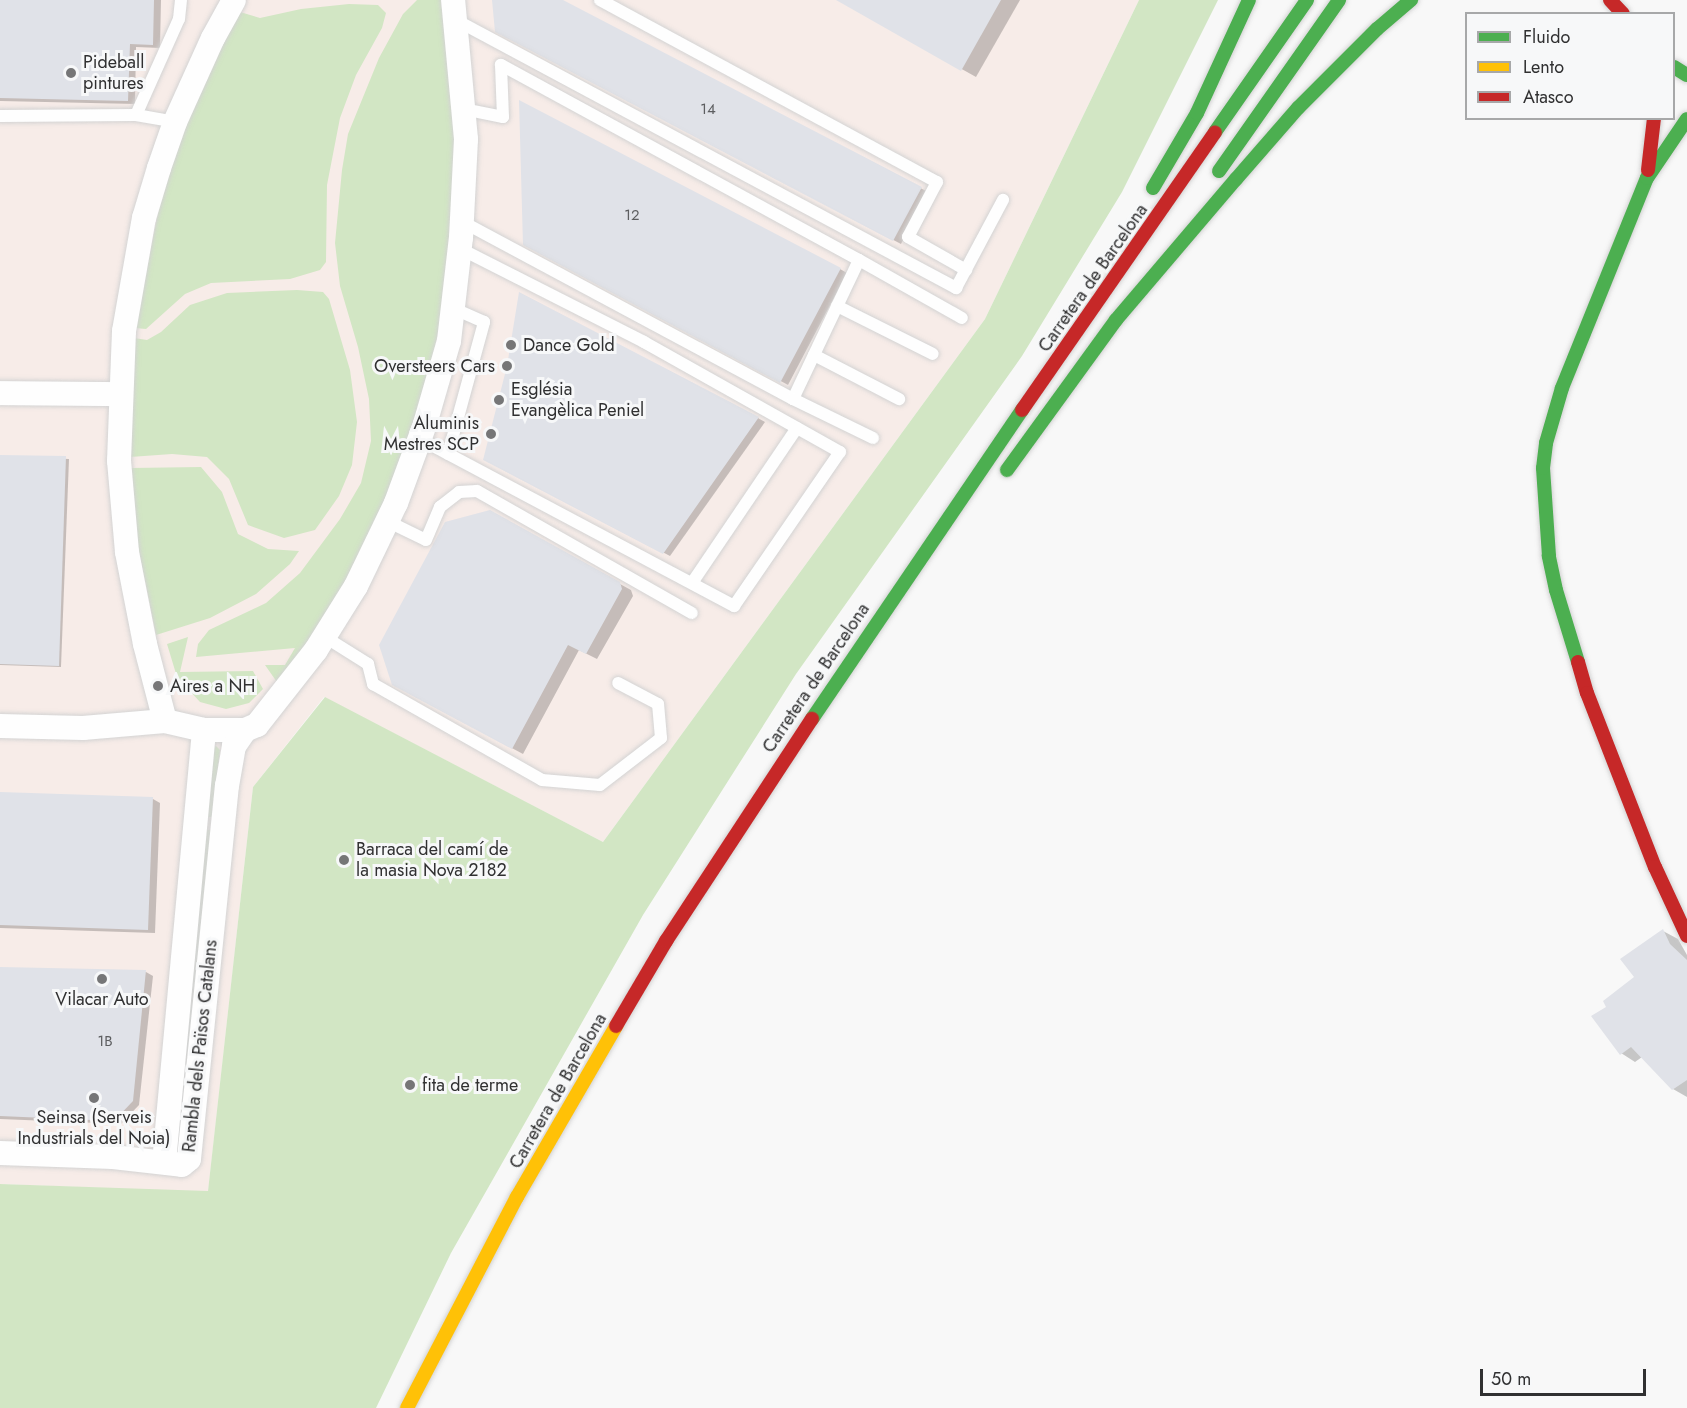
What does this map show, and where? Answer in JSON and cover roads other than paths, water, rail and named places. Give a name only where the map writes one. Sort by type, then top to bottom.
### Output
[{"type":"main road","points":[[1148,197],[1197,113],[1231,44],[1248,0]]},
{"type":"main road","name":"Carretera de Barcelona","points":[[407,1408],[517,1197],[672,931],[808,721],[1307,0]]},
{"type":"main road","points":[[1213,181],[1339,0]]},
{"type":"main road","points":[[997,484],[1116,320],[1298,108],[1377,29],[1411,0]]},
{"type":"main road","points":[[1610,0],[1621,12]]},
{"type":"main road","points":[[1687,119],[1647,178],[1571,360],[1546,443],[1543,468],[1549,556],[1587,693],[1655,867],[1687,936]]},
{"type":"main road","points":[[1647,178],[1654,120]]},
{"type":"main road","points":[[1141,291],[1159,257],[1199,200]]},
{"type":"main road","points":[[1091,310],[1094,282],[1100,273]]},
{"type":"main road","points":[[672,931],[691,927],[717,889]]},
{"type":"street","points":[[165,721],[145,644],[127,552],[119,461],[119,394],[124,331],[144,218],[175,122],[213,38],[234,0]]},
{"type":"street","name":"Rambla dels Països Catalans","points":[[204,730],[164,1162],[182,1165],[189,1159],[227,786],[234,746],[245,730],[257,725],[283,695],[325,637],[356,586],[387,521],[420,439],[449,341],[459,248],[466,139],[453,10]]},
{"type":"street","points":[[0,393],[119,394]]},
{"type":"street","points":[[0,726],[83,728],[165,721],[204,730],[245,730]]},
{"type":"street","points":[[0,1154],[113,1157],[164,1162]]},
{"type":"lane","points":[[136,116],[179,19],[181,0]]},
{"type":"lane","points":[[600,0],[937,182],[908,237],[966,270]]},
{"type":"lane","points":[[453,10],[956,288],[1003,200]]},
{"type":"lane","points":[[463,109],[502,117],[501,65],[962,318]]},
{"type":"lane","points":[[0,116],[136,116],[175,122]]},
{"type":"lane","points":[[461,221],[793,399],[873,438]]},
{"type":"lane","points":[[420,439],[734,606],[840,452],[644,342],[459,248]]},
{"type":"lane","points":[[793,399],[859,260]]},
{"type":"lane","points":[[837,306],[933,354]]},
{"type":"lane","points":[[448,454],[484,322],[453,308]]},
{"type":"lane","points":[[814,355],[899,399]]},
{"type":"lane","points":[[692,584],[797,428]]},
{"type":"lane","points":[[387,521],[426,540],[440,507],[459,492],[477,491],[692,613]]},
{"type":"lane","points":[[325,637],[368,664],[373,684],[542,780],[600,785],[661,738],[658,704],[618,683]]},
{"type":"place","name":"Pideball pintures","points":[[71,73]]},
{"type":"place","name":"Dance Gold","points":[[511,345]]},
{"type":"place","name":"Oversteers Cars","points":[[507,366]]},
{"type":"place","name":"Església Evangèlica Peniel","points":[[499,400]]},
{"type":"place","name":"Aluminis Mestres SCP","points":[[491,434]]},
{"type":"place","name":"Aires a NH","points":[[158,686]]},
{"type":"place","name":"Barraca del camí de la masia Nova 2182","points":[[344,860]]},
{"type":"place","name":"Vilacar Auto","points":[[102,979]]},
{"type":"place","name":"fita de terme","points":[[410,1085]]},
{"type":"place","name":"Seinsa (Serveis Industrials del Noia)","points":[[94,1098]]}]
